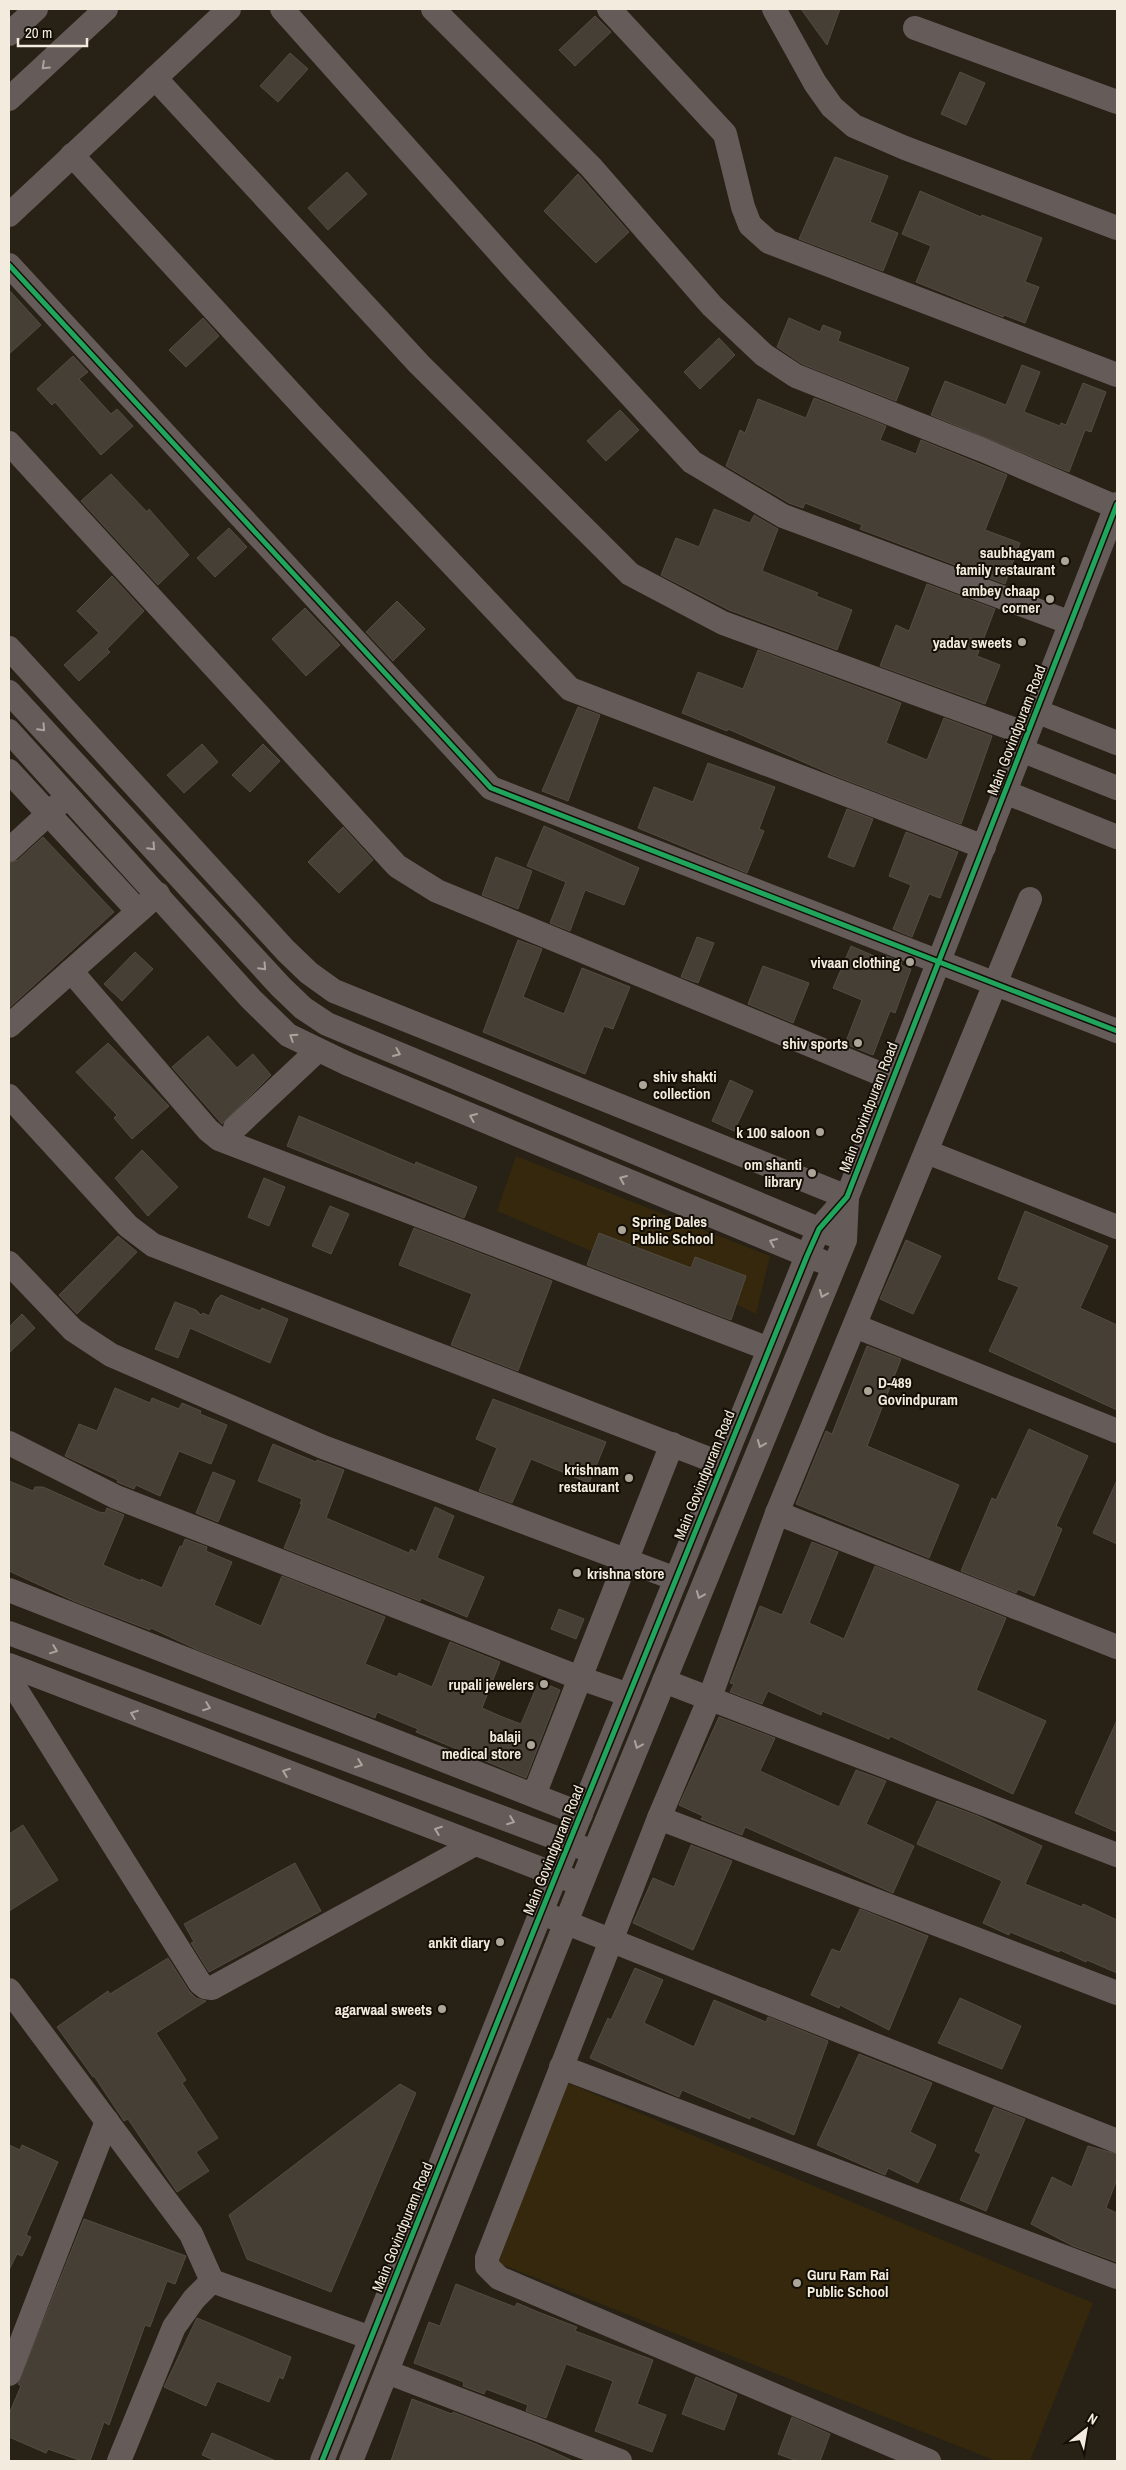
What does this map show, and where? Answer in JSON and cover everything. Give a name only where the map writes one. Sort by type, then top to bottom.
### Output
[{"type":"street","points":[[12,24],[36,9]]},
{"type":"street","points":[[9,99],[106,9]]},
{"type":"street","points":[[9,214],[229,9]]},
{"type":"street","points":[[282,9],[516,272],[692,462],[783,516],[1070,624]]},
{"type":"street","points":[[433,9],[591,167],[712,306],[764,355],[796,376],[1116,506]]},
{"type":"street","points":[[609,9],[725,134],[743,207],[750,225],[769,242],[1117,374]]},
{"type":"street","points":[[774,9],[815,83],[832,107],[854,126],[905,148],[1117,228]]},
{"type":"street","points":[[915,28],[1117,102]]},
{"type":"street","points":[[155,78],[419,364],[630,574],[722,623],[1024,742],[1117,788]]},
{"type":"street","points":[[72,156],[311,415],[570,689],[984,847]]},
{"type":"street","points":[[9,265],[491,788],[1117,1031]]},
{"type":"street","points":[[9,443],[397,866],[411,877],[437,891],[893,1079]]},
{"type":"street","name":"Main Govindpuram Road","points":[[322,2461],[569,1842],[807,1256],[819,1229],[846,1197],[1116,506]]},
{"type":"street","points":[[9,648],[286,951],[309,973],[334,991],[846,1197]]},
{"type":"street","points":[[9,692],[281,987],[303,1008],[327,1024],[845,1240]]},
{"type":"street","points":[[1036,711],[1117,743]]},
{"type":"street","points":[[9,731],[251,999],[288,1035],[316,1051],[835,1266]]},
{"type":"street","points":[[9,771],[138,911]]},
{"type":"street","points":[[1005,792],[1117,837]]},
{"type":"street","points":[[9,850],[68,796]]},
{"type":"street","points":[[9,1026],[158,894]]},
{"type":"street","points":[[929,2461],[508,2282],[491,2272],[487,2266],[487,2258],[659,1818],[709,1700],[777,1513],[1030,899]]},
{"type":"street","points":[[70,971],[208,1130],[219,1139],[769,1349]]},
{"type":"street","points":[[235,1128],[316,1051]]},
{"type":"street","points":[[9,1096],[128,1226],[153,1245],[722,1464]]},
{"type":"street","points":[[927,1152],[1117,1227]]},
{"type":"street","name":"Main Govindpuram Road","points":[[351,2461],[581,1884],[835,1266],[845,1240],[846,1197]]},
{"type":"street","points":[[9,1263],[73,1330],[111,1355],[323,1447],[676,1579]]},
{"type":"street","points":[[855,1326],[1117,1431]]},
{"type":"street","points":[[9,1443],[116,1497],[580,1678],[629,1695]]},
{"type":"street","points":[[534,1795],[672,1444]]},
{"type":"street","points":[[777,1513],[1117,1647]]},
{"type":"street","points":[[9,1590],[581,1814]]},
{"type":"street","points":[[9,1633],[594,1852]]},
{"type":"street","points":[[9,1665],[581,1884]]},
{"type":"street","points":[[9,1678],[200,1983],[206,1987],[212,1988],[475,1844]]},
{"type":"street","points":[[664,1681],[709,1700],[1117,1854]]},
{"type":"street","points":[[659,1818],[1117,1992]]},
{"type":"street","points":[[541,1912],[1117,2141]]},
{"type":"street","points":[[9,1990],[191,2234],[212,2281],[371,2338]]},
{"type":"street","points":[[561,2067],[1117,2276]]},
{"type":"street","points":[[9,2374],[107,2122]]},
{"type":"street","points":[[120,2461],[174,2327],[194,2299],[212,2281]]},
{"type":"street","points":[[387,2372],[620,2461]]},
{"type":"shaded area","name":"Spring Dales Public School","points":[[516,1156],[770,1256],[756,1314],[720,1296],[662,1281],[497,1211]]},
{"type":"shaded area","name":"Guru Ram Rai Public School","points":[[568,2083],[1093,2303],[1030,2461],[996,2461],[498,2263]]},
{"type":"building","points":[[801,9],[840,9],[827,45]]},
{"type":"building","points":[[595,16],[611,32],[575,66],[559,50]]},
{"type":"building","points":[[290,53],[308,69],[278,102],[260,86]]},
{"type":"building","points":[[960,72],[985,83],[966,125],[941,114]]},
{"type":"building","points":[[835,157],[888,176],[870,222],[898,233],[883,271],[799,239]]},
{"type":"building","points":[[347,172],[367,194],[328,230],[308,208]]},
{"type":"building","points":[[578,174],[629,232],[596,263],[544,211]]},
{"type":"building","points":[[920,191],[981,217],[982,215],[1042,238],[1025,282],[1039,287],[1025,323],[1004,315],[1003,317],[916,282],[931,246],[902,234]]},
{"type":"building","points":[[9,290],[41,325],[9,354]]},
{"type":"building","points":[[203,318],[219,336],[186,367],[169,350]]},
{"type":"building","points":[[789,318],[820,332],[823,325],[841,332],[838,341],[909,368],[896,401],[802,364],[777,347]]},
{"type":"building","points":[[719,338],[735,355],[700,389],[684,372]]},
{"type":"building","points":[[73,356],[88,372],[79,379],[111,414],[117,409],[133,426],[101,455],[55,402],[52,405],[37,389]]},
{"type":"building","points":[[1022,365],[1040,372],[1024,412],[1060,426],[1061,423],[1066,425],[1083,383],[1106,392],[1091,432],[1085,430],[1069,472],[931,415],[945,381],[1006,405]]},
{"type":"building","points":[[814,398],[886,426],[880,440],[916,454],[921,440],[1007,475],[985,530],[1020,543],[1005,584],[860,529],[862,525],[805,503],[803,508],[789,503],[726,466],[740,430],[745,433],[758,399],[806,418]]},
{"type":"building","points":[[620,410],[639,430],[606,461],[587,441]]},
{"type":"building","points":[[111,474],[147,512],[149,509],[189,555],[158,585],[81,501]]},
{"type":"building","points":[[714,509],[750,523],[754,515],[778,529],[762,571],[818,593],[816,596],[852,610],[837,650],[729,610],[661,575],[676,538],[699,547]]},
{"type":"building","points":[[229,528],[247,547],[215,577],[197,558]]},
{"type":"building","points":[[112,576],[144,611],[107,649],[110,652],[79,681],[64,665],[99,633],[77,611]]},
{"type":"building","points":[[927,584],[995,609],[977,656],[1000,665],[985,704],[880,666],[896,625],[909,631]]},
{"type":"building","points":[[397,601],[425,629],[393,661],[366,632]]},
{"type":"building","points":[[305,608],[340,645],[306,676],[272,639]]},
{"type":"building","points":[[758,650],[901,703],[886,743],[927,760],[944,718],[992,736],[961,824],[833,775],[728,729],[727,731],[682,713],[698,672],[743,689]]},
{"type":"building","points":[[578,707],[600,715],[568,801],[542,791]]},
{"type":"building","points":[[202,744],[218,762],[184,793],[167,775]]},
{"type":"building","points":[[263,744],[280,761],[250,792],[232,775]]},
{"type":"building","points":[[708,763],[775,787],[759,829],[764,831],[747,873],[638,828],[654,787],[693,802]]},
{"type":"building","points":[[847,809],[873,819],[854,867],[828,857]]},
{"type":"building","points":[[544,826],[639,868],[624,905],[585,890],[570,931],[550,923],[566,882],[527,866]]},
{"type":"building","points":[[343,827],[373,860],[339,893],[308,862]]},
{"type":"building","points":[[906,832],[958,852],[940,898],[929,894],[912,937],[893,929],[911,885],[889,876]]},
{"type":"building","points":[[43,837],[114,912],[9,1008],[9,863],[18,860]]},
{"type":"building","points":[[496,857],[532,871],[518,909],[482,895]]},
{"type":"building","points":[[697,937],[714,943],[698,983],[681,977]]},
{"type":"building","points":[[518,940],[542,949],[523,997],[564,1014],[582,968],[630,987],[613,1029],[604,1026],[585,1074],[483,1032]]},
{"type":"building","points":[[851,946],[881,959],[883,955],[902,962],[901,965],[911,969],[895,1013],[890,1011],[873,1055],[845,1044],[862,1000],[833,988]]},
{"type":"building","points":[[135,952],[153,969],[122,1001],[104,984]]},
{"type":"building","points":[[763,966],[809,983],[793,1023],[748,1004]]},
{"type":"building","points":[[208,1036],[237,1068],[253,1054],[271,1075],[222,1124],[172,1067]]},
{"type":"building","points":[[108,1043],[169,1106],[132,1139],[114,1118],[117,1115],[76,1072]]},
{"type":"building","points":[[730,1080],[753,1091],[734,1131],[712,1121]]},
{"type":"building","points":[[299,1116],[415,1165],[416,1162],[477,1187],[464,1218],[287,1146]]},
{"type":"building","points":[[142,1150],[178,1187],[148,1216],[115,1178]]},
{"type":"building","points":[[264,1178],[285,1187],[269,1226],[248,1217]]},
{"type":"building","points":[[330,1206],[349,1214],[331,1254],[312,1246]]},
{"type":"building","points":[[1025,1211],[1108,1246],[1080,1308],[1117,1325],[1117,1410],[989,1351],[1019,1287],[998,1279]]},
{"type":"building","points":[[414,1228],[552,1281],[518,1371],[451,1345],[472,1294],[399,1265]]},
{"type":"building","points":[[599,1233],[691,1268],[695,1257],[746,1276],[731,1320],[587,1265]]},
{"type":"building","points":[[118,1236],[137,1252],[77,1314],[59,1295]]},
{"type":"building","points":[[906,1240],[941,1256],[913,1314],[880,1299]]},
{"type":"building","points":[[221,1295],[260,1311],[262,1308],[288,1319],[270,1363],[190,1328],[178,1358],[155,1349],[175,1302],[196,1310],[201,1315],[203,1313],[209,1316],[216,1300]]},
{"type":"building","points":[[22,1314],[35,1328],[9,1353],[9,1327]]},
{"type":"building","points":[[867,1346],[901,1359],[867,1446],[959,1485],[929,1558],[796,1504],[826,1431],[832,1434]]},
{"type":"building","points":[[115,1388],[150,1403],[152,1398],[179,1409],[182,1403],[201,1411],[200,1414],[227,1425],[211,1464],[179,1451],[160,1496],[136,1485],[134,1489],[117,1482],[118,1480],[65,1456],[79,1424],[97,1431]]},
{"type":"building","points":[[493,1399],[606,1442],[589,1483],[531,1459],[512,1503],[479,1491],[497,1448],[476,1439]]},
{"type":"building","points":[[1029,1429],[1088,1456],[1056,1526],[1062,1529],[1034,1596],[1018,1589],[1016,1593],[961,1571],[992,1498],[996,1500]]},
{"type":"building","points":[[273,1444],[316,1462],[317,1460],[344,1470],[326,1518],[409,1553],[411,1549],[416,1552],[435,1507],[454,1516],[437,1558],[484,1577],[467,1617],[421,1598],[420,1601],[284,1548],[302,1504],[300,1504],[302,1499],[258,1481]]},
{"type":"building","points":[[213,1472],[235,1481],[218,1522],[196,1513]]},
{"type":"building","points":[[1117,1480],[1117,1544],[1093,1533]]},
{"type":"building","points":[[9,1481],[33,1491],[35,1487],[43,1487],[99,1512],[105,1513],[107,1508],[124,1515],[103,1565],[141,1581],[141,1579],[162,1588],[180,1546],[182,1547],[185,1539],[207,1547],[206,1551],[232,1562],[214,1605],[261,1626],[282,1576],[385,1617],[365,1664],[397,1677],[399,1673],[432,1687],[450,1642],[500,1662],[482,1708],[521,1724],[539,1681],[560,1690],[526,1778],[416,1732],[418,1729],[377,1712],[375,1718],[351,1709],[196,1649],[151,1628],[150,1630],[74,1601],[9,1571]]},
{"type":"building","points":[[812,1542],[838,1552],[809,1623],[844,1639],[875,1566],[1006,1618],[976,1690],[1046,1721],[1013,1794],[890,1736],[889,1739],[822,1711],[821,1715],[768,1691],[762,1704],[730,1692],[734,1684],[730,1683],[760,1606],[782,1615]]},
{"type":"building","points":[[559,1609],[584,1619],[576,1639],[551,1629]]},
{"type":"building","points":[[719,1717],[775,1738],[760,1771],[839,1807],[856,1770],[886,1781],[866,1824],[914,1846],[893,1893],[745,1827],[742,1835],[701,1819],[703,1816],[679,1805]]},
{"type":"building","points":[[1117,1720],[1117,1832],[1075,1813]]},
{"type":"building","points":[[937,1801],[978,1816],[1042,1846],[1025,1884],[1082,1907],[1083,1904],[1117,1920],[1117,1973],[1010,1932],[1009,1935],[983,1923],[1002,1881],[917,1844]]},
{"type":"building","points":[[23,1825],[58,1880],[9,1911],[9,1834]]},
{"type":"building","points":[[691,1845],[732,1861],[693,1950],[633,1923],[653,1878],[674,1887]]},
{"type":"building","points":[[295,1863],[321,1911],[209,1972],[191,1943],[194,1942],[184,1924]]},
{"type":"building","points":[[860,1909],[928,1936],[889,2030],[840,2005],[839,2008],[811,1995],[832,1949],[840,1952]]},
{"type":"building","points":[[168,1958],[189,1991],[196,1998],[206,2001],[156,2033],[186,2080],[182,2083],[218,2138],[196,2152],[209,2171],[177,2192],[128,2119],[124,2121],[94,2076],[57,2027],[108,1991],[110,1994]]},
{"type":"building","points":[[635,1968],[663,1980],[644,2023],[694,2047],[714,2000],[766,2022],[768,2017],[828,2041],[794,2135],[751,2116],[750,2119],[682,2090],[679,2097],[590,2058],[608,2018],[611,2020]]},
{"type":"building","points":[[960,1998],[1021,2026],[1002,2069],[938,2043]]},
{"type":"building","points":[[859,2054],[932,2083],[910,2132],[936,2145],[918,2183],[888,2168],[885,2175],[817,2145]]},
{"type":"building","points":[[400,2084],[416,2093],[331,2292],[247,2259],[229,2215]]},
{"type":"building","points":[[994,2107],[1025,2119],[986,2211],[960,2200],[981,2154],[975,2151]]},
{"type":"building","points":[[9,2145],[20,2150],[22,2145],[58,2162],[26,2235],[31,2237],[22,2256],[17,2254],[9,2270]]},
{"type":"building","points":[[1088,2146],[1117,2154],[1117,2179],[1106,2208],[1117,2213],[1117,2262],[1073,2246],[1031,2224],[1052,2177],[1072,2187]]},
{"type":"building","points":[[84,2219],[186,2256],[175,2284],[167,2281],[150,2327],[145,2325],[109,2425],[104,2422],[90,2461],[82,2461],[48,2449],[46,2453],[9,2437],[9,2414],[21,2386],[18,2384]]},
{"type":"building","points":[[456,2284],[515,2307],[517,2303],[577,2327],[575,2331],[653,2360],[637,2404],[666,2415],[652,2452],[595,2431],[613,2381],[566,2364],[546,2418],[526,2411],[528,2405],[486,2389],[484,2394],[463,2386],[464,2382],[414,2363],[429,2322],[440,2326]]},
{"type":"building","points":[[197,2318],[291,2357],[283,2379],[279,2377],[269,2402],[217,2381],[206,2406],[164,2387]]},
{"type":"building","points":[[696,2377],[737,2395],[724,2430],[682,2414]]},
{"type":"building","points":[[412,2399],[452,2414],[453,2412],[536,2444],[573,2461],[391,2461]]},
{"type":"building","points":[[792,2417],[830,2434],[820,2461],[797,2461],[778,2454]]},
{"type":"building","points":[[212,2433],[276,2461],[216,2461],[202,2455]]},
{"type":"cycle path","points":[[9,265],[491,788],[1117,1031]]},
{"type":"cycle path","points":[[322,2461],[556,1875],[807,1256],[819,1229],[847,1197],[1117,504]]},
{"type":"place","name":"saubhagyam family restaurant","points":[[1065,561]]},
{"type":"place","name":"ambey chaap corner","points":[[1050,599]]},
{"type":"place","name":"yadav sweets","points":[[1022,642]]},
{"type":"place","name":"vivaan clothing","points":[[910,962]]},
{"type":"place","name":"shiv sports","points":[[858,1043]]},
{"type":"place","name":"shiv shakti collection","points":[[643,1085]]},
{"type":"place","name":"k 100 saloon","points":[[820,1132]]},
{"type":"place","name":"om shanti library","points":[[812,1173]]},
{"type":"place","name":"Spring Dales Public School","points":[[622,1230]]},
{"type":"place","name":"D-489 Govindpuram","points":[[868,1391]]},
{"type":"place","name":"krishnam restaurant","points":[[629,1478]]},
{"type":"place","name":"krishna store","points":[[577,1573]]},
{"type":"place","name":"rupali jewelers","points":[[544,1684]]},
{"type":"place","name":"balaji medical store","points":[[531,1745]]},
{"type":"place","name":"ankit diary","points":[[500,1942]]},
{"type":"place","name":"agarwaal sweets","points":[[442,2009]]},
{"type":"place","name":"Guru Ram Rai Public School","points":[[797,2283]]}]
